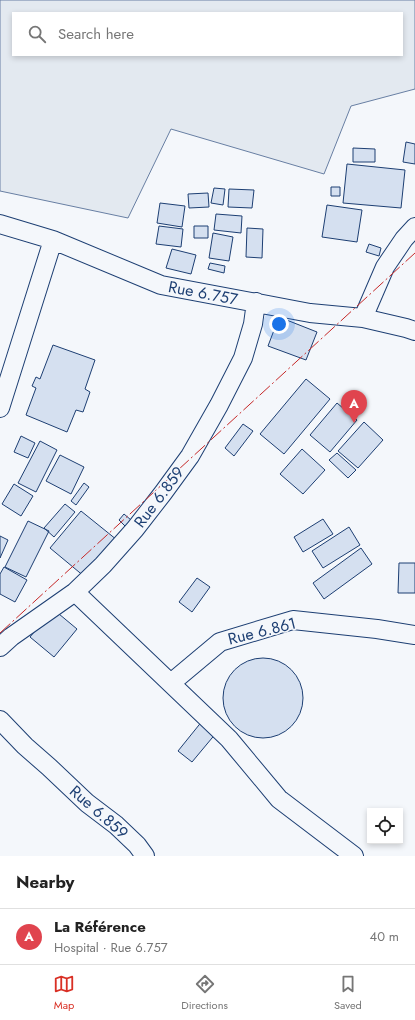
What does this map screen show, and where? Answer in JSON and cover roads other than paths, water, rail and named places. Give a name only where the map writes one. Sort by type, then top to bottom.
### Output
[{"type":"street","name":"Rue 6.757","points":[[0,224],[53,240],[161,285],[310,313],[363,318],[415,331]]},
{"type":"street","points":[[363,318],[385,267],[404,239],[415,227]]},
{"type":"street","points":[[0,408],[53,240]]},
{"type":"street","name":"Rue 6.859","points":[[0,647],[75,592],[103,565],[164,494],[190,456],[219,405],[243,358],[253,324],[256,302]]},
{"type":"street","points":[[75,592],[229,739],[279,799],[354,856]]},
{"type":"street","name":"Rue 6.861","points":[[171,683],[220,642],[293,620],[377,628],[415,636]]},
{"type":"street","name":"Rue 6.859","points":[[0,720],[25,746],[87,803],[116,825],[145,856]]},
{"type":"place","name":"La Référence","points":[[354,423]]}]
